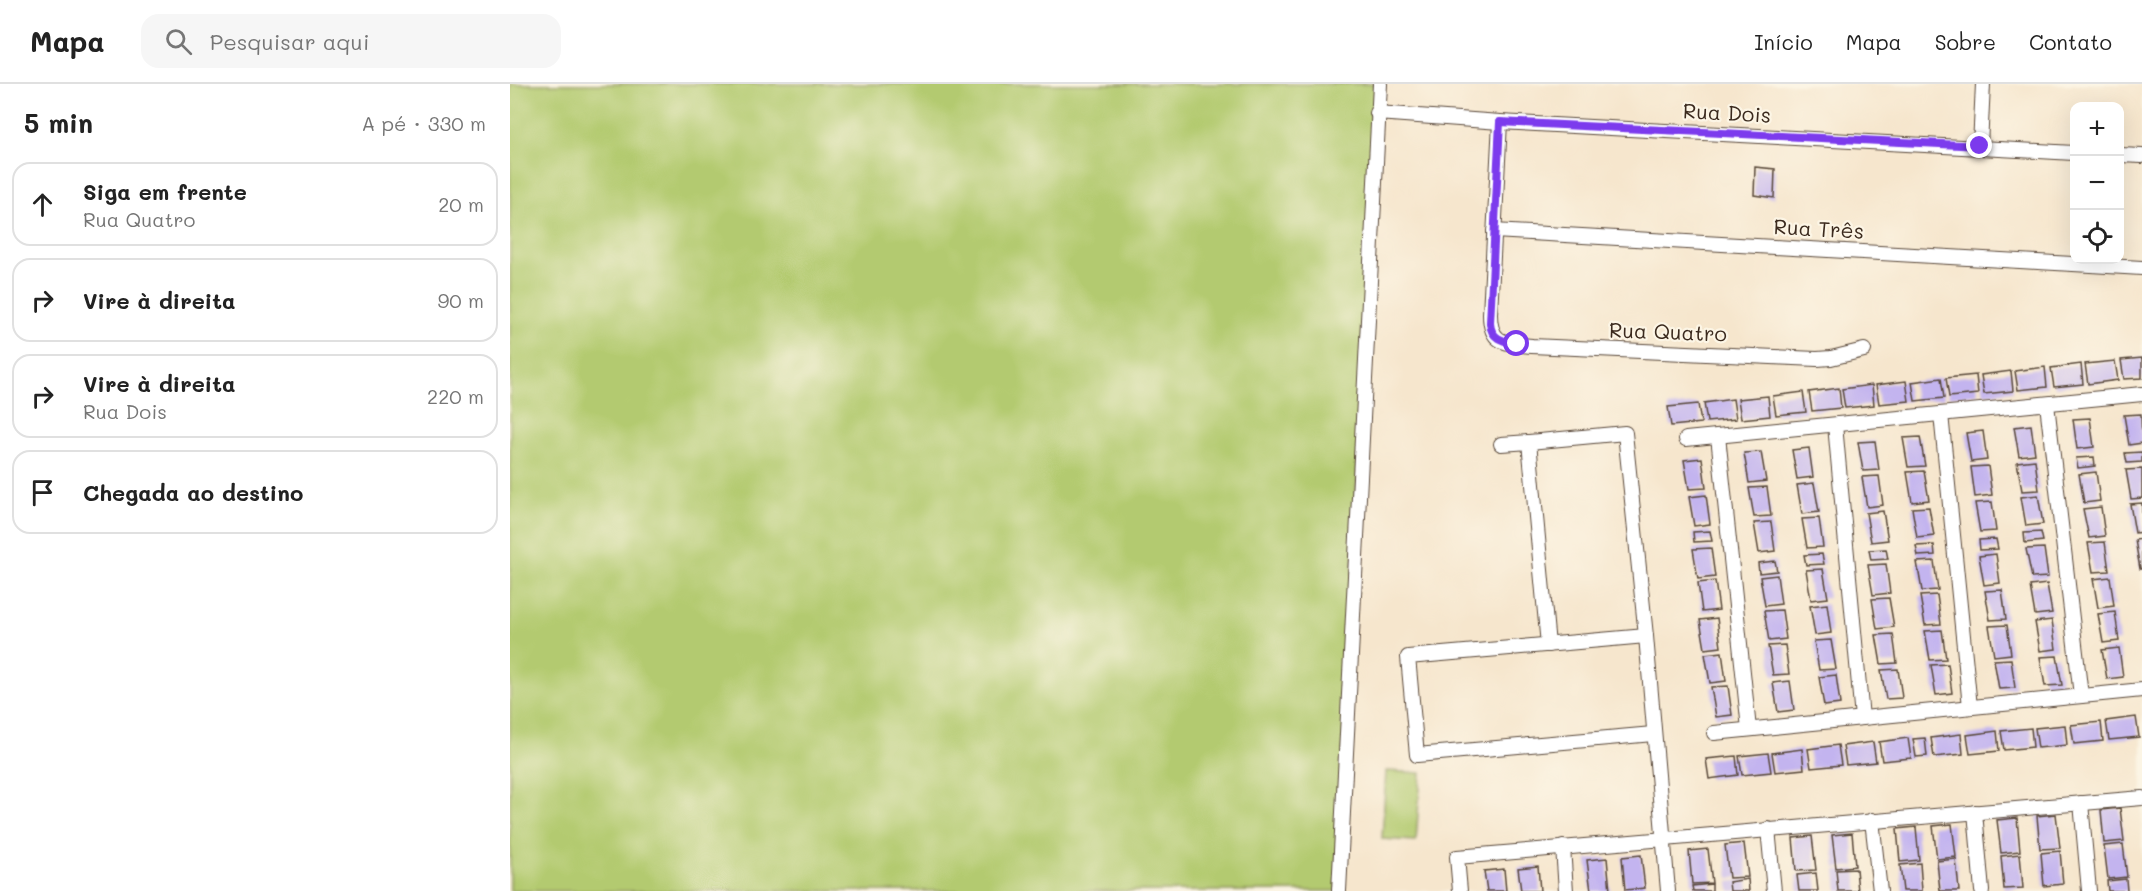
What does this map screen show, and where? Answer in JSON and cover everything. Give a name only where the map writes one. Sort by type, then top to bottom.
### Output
[{"type":"street","points":[[1339,891],[1380,84]]},
{"type":"street","points":[[1980,146],[1983,84]]},
{"type":"street","name":"Rua Dois","points":[[1377,113],[1500,122],[1980,146],[2070,153]]},
{"type":"street","points":[[1494,231],[1500,122]]},
{"type":"street","points":[[2124,155],[2142,156]]},
{"type":"street","name":"Rua Três","points":[[1494,231],[2070,261]]},
{"type":"street","name":"Rua Quatro","points":[[1494,231],[1490,330],[1496,337],[1508,342],[1532,346],[1817,359],[1864,350]]},
{"type":"street","name":"Rua Três","points":[[2106,264],[2142,268]]},
{"type":"street","points":[[1686,439],[2142,394]]},
{"type":"street","points":[[2048,404],[2081,696]]},
{"type":"street","points":[[1941,414],[1970,707]]},
{"type":"street","points":[[1835,425],[1862,718]]},
{"type":"street","points":[[1501,444],[1624,433],[1646,636],[1668,891]]},
{"type":"street","points":[[1718,436],[1749,729]]},
{"type":"street","points":[[1529,442],[1548,645]]},
{"type":"street","points":[[1646,636],[1408,657],[1417,755],[1653,734]]},
{"type":"street","points":[[1714,733],[2142,690]]},
{"type":"street","points":[[1460,891],[1457,857],[2142,798]]},
{"type":"street","points":[[2080,803],[2089,891]]},
{"type":"street","points":[[1974,812],[1982,891]]},
{"type":"street","points":[[1872,820],[1880,891]]},
{"type":"street","points":[[1768,829],[1774,891]]},
{"type":"street","points":[[1563,847],[1566,891]]},
{"type":"green space","points":[[510,84],[1377,84],[1336,891],[510,891]]},
{"type":"green space","points":[[1386,771],[1421,773],[1416,841],[1382,839]]},
{"type":"building","points":[[1755,167],[1775,169],[1774,198],[1754,195]]},
{"type":"building","points":[[2142,358],[2142,378],[2124,379],[2121,360]]},
{"type":"building","points":[[2115,361],[2118,380],[2088,384],[2085,364]]},
{"type":"building","points":[[2081,364],[2083,384],[2054,387],[2051,368]]},
{"type":"building","points":[[2045,367],[2047,387],[2018,390],[2015,371]]},
{"type":"building","points":[[2011,371],[2013,391],[1984,394],[1981,375]]},
{"type":"building","points":[[1976,375],[1978,394],[1949,397],[1946,378]]},
{"type":"building","points":[[1941,378],[1944,398],[1915,401],[1912,382]]},
{"type":"building","points":[[1906,381],[1909,401],[1879,404],[1876,385]]},
{"type":"building","points":[[1872,385],[1874,405],[1845,408],[1842,389]]},
{"type":"building","points":[[1839,388],[1841,408],[1812,411],[1809,392]]},
{"type":"building","points":[[1803,392],[1806,412],[1776,415],[1773,396]]},
{"type":"building","points":[[1768,396],[1770,416],[1741,419],[1738,399]]},
{"type":"building","points":[[1733,399],[1736,419],[1707,422],[1704,403]]},
{"type":"building","points":[[1698,404],[1701,423],[1671,426],[1668,407]]},
{"type":"building","points":[[2141,414],[2142,443],[2129,445],[2124,415]]},
{"type":"building","points":[[2090,418],[2094,447],[2077,449],[2073,419]]},
{"type":"building","points":[[2031,425],[2035,454],[2019,456],[2014,427]]},
{"type":"building","points":[[1983,431],[1987,460],[1971,462],[1966,433]]},
{"type":"building","points":[[1920,437],[1925,466],[1908,467],[1903,438]]},
{"type":"building","points":[[1875,441],[1879,470],[1863,471],[1858,442]]},
{"type":"building","points":[[1809,448],[1813,477],[1797,479],[1792,450]]},
{"type":"building","points":[[1761,452],[1766,481],[1749,483],[1744,453]]},
{"type":"building","points":[[2142,452],[2142,462],[2127,463],[2125,453]]},
{"type":"building","points":[[2094,457],[2095,466],[2078,468],[2076,458]]},
{"type":"building","points":[[1702,458],[1706,488],[1689,489],[1684,460]]},
{"type":"building","points":[[2035,460],[2039,490],[2022,491],[2017,462]]},
{"type":"building","points":[[1988,466],[1992,495],[1975,497],[1971,467]]},
{"type":"building","points":[[2142,469],[2142,498],[2131,499],[2126,470]]},
{"type":"building","points":[[1924,471],[1929,500],[1912,502],[1907,472]]},
{"type":"building","points":[[2096,472],[2100,501],[2084,503],[2079,474]]},
{"type":"building","points":[[1879,476],[1883,505],[1867,507],[1862,477]]},
{"type":"building","points":[[1814,483],[1819,512],[1802,514],[1797,485]]},
{"type":"building","points":[[1767,487],[1771,516],[1754,517],[1749,488]]},
{"type":"building","points":[[1706,495],[1710,524],[1694,526],[1689,497]]},
{"type":"building","points":[[2038,495],[2043,524],[2026,526],[2021,497]]},
{"type":"building","points":[[1992,502],[1996,531],[1980,532],[1975,503]]},
{"type":"building","points":[[2142,503],[2142,532],[2135,533],[2130,504]]},
{"type":"building","points":[[1929,507],[1934,536],[1917,538],[1912,508]]},
{"type":"building","points":[[2101,507],[2105,536],[2089,538],[2083,509]]},
{"type":"building","points":[[1883,511],[1888,540],[1871,542],[1866,513]]},
{"type":"building","points":[[1819,518],[1823,547],[1807,548],[1802,519]]},
{"type":"building","points":[[1771,522],[1775,551],[1759,553],[1754,523]]},
{"type":"building","points":[[1710,531],[1712,541],[1694,542],[1693,532]]},
{"type":"building","points":[[2041,532],[2043,541],[2025,543],[2024,533]]},
{"type":"building","points":[[1996,539],[1998,549],[1980,550],[1979,540]]},
{"type":"building","points":[[2142,539],[2142,569],[2140,569],[2135,540]]},
{"type":"building","points":[[2105,542],[2109,571],[2093,572],[2088,543]]},
{"type":"building","points":[[1934,545],[1935,555],[1918,556],[1916,546]]},
{"type":"building","points":[[1711,548],[1715,577],[1698,579],[1693,549]]},
{"type":"building","points":[[2044,548],[2048,577],[2032,578],[2026,549]]},
{"type":"building","points":[[1886,549],[1888,559],[1871,560],[1869,550]]},
{"type":"building","points":[[1822,554],[1824,564],[1806,565],[1804,555]]},
{"type":"building","points":[[1996,554],[2000,583],[1984,585],[1979,556]]},
{"type":"building","points":[[1775,561],[1777,571],[1759,573],[1758,563]]},
{"type":"building","points":[[1934,561],[1938,590],[1922,591],[1917,562]]},
{"type":"building","points":[[1886,564],[1890,593],[1873,595],[1868,565]]},
{"type":"building","points":[[1823,569],[1828,598],[1811,600],[1806,570]]},
{"type":"building","points":[[1777,575],[1781,604],[1765,606],[1760,577]]},
{"type":"building","points":[[2110,577],[2114,606],[2098,608],[2093,579]]},
{"type":"building","points":[[1715,581],[1719,610],[1702,612],[1698,583]]},
{"type":"building","points":[[2047,584],[2052,613],[2035,615],[2030,586]]},
{"type":"building","points":[[2002,590],[2006,619],[1990,620],[1985,591]]},
{"type":"building","points":[[1937,595],[1941,624],[1925,625],[1920,596]]},
{"type":"building","points":[[1889,598],[1894,627],[1877,629],[1872,599]]},
{"type":"building","points":[[1827,604],[1831,633],[1815,635],[1810,606]]},
{"type":"building","points":[[1782,610],[1786,639],[1769,641],[1764,611]]},
{"type":"building","points":[[2115,612],[2119,641],[2103,643],[2098,614]]},
{"type":"building","points":[[1717,618],[1721,647],[1705,649],[1700,620]]},
{"type":"building","points":[[2052,620],[2056,649],[2040,651],[2035,622]]},
{"type":"building","points":[[2007,625],[2011,654],[1994,656],[1989,626]]},
{"type":"building","points":[[1942,630],[1946,659],[1930,660],[1925,631]]},
{"type":"building","points":[[1893,634],[1897,663],[1881,664],[1876,635]]},
{"type":"building","points":[[1831,640],[1836,669],[1819,670],[1814,641]]},
{"type":"building","points":[[1785,645],[1789,674],[1773,675],[1768,646]]},
{"type":"building","points":[[2119,648],[2123,677],[2107,679],[2102,650]]},
{"type":"building","points":[[1722,652],[1726,681],[1710,683],[1705,654]]},
{"type":"building","points":[[2057,656],[2062,685],[2045,686],[2040,657]]},
{"type":"building","points":[[2011,659],[2015,688],[1999,689],[1994,660]]},
{"type":"building","points":[[1948,664],[1952,693],[1936,695],[1931,665]]},
{"type":"building","points":[[1898,669],[1902,698],[1886,699],[1881,670]]},
{"type":"building","points":[[1836,675],[1840,704],[1824,706],[1819,677]]},
{"type":"building","points":[[1790,681],[1794,710],[1778,712],[1773,683]]},
{"type":"building","points":[[1728,686],[1732,715],[1716,717],[1711,687]]},
{"type":"building","points":[[2136,717],[2139,737],[2109,740],[2106,721]]},
{"type":"building","points":[[2101,722],[2103,741],[2074,744],[2071,725]]},
{"type":"building","points":[[2065,725],[2067,745],[2038,748],[2035,728]]},
{"type":"building","points":[[2031,728],[2033,747],[2004,750],[2001,731]]},
{"type":"building","points":[[1997,731],[1999,751],[1970,754],[1967,735]]},
{"type":"building","points":[[1961,734],[1963,754],[1934,757],[1931,738]]},
{"type":"building","points":[[1908,738],[1911,758],[1882,761],[1879,742]]},
{"type":"building","points":[[1925,738],[1927,756],[1916,757],[1913,739]]},
{"type":"building","points":[[1873,742],[1876,762],[1846,765],[1843,746]]},
{"type":"building","points":[[1838,745],[1841,765],[1811,768],[1808,749]]},
{"type":"building","points":[[1802,749],[1804,769],[1775,772],[1772,753]]},
{"type":"building","points":[[1768,753],[1771,772],[1742,775],[1739,756]]},
{"type":"building","points":[[1736,756],[1738,775],[1709,779],[1706,759]]},
{"type":"building","points":[[2120,808],[2124,841],[2104,843],[2101,810]]},
{"type":"building","points":[[2056,814],[2060,848],[2040,849],[2037,816]]},
{"type":"building","points":[[2017,818],[2020,851],[2001,853],[1997,820]]},
{"type":"building","points":[[1952,824],[1956,857],[1937,859],[1933,826]]},
{"type":"building","points":[[1916,827],[1919,860],[1900,862],[1897,829]]},
{"type":"building","points":[[1852,833],[1855,866],[1836,868],[1832,835]]},
{"type":"building","points":[[1812,836],[1816,870],[1796,871],[1793,838]]},
{"type":"building","points":[[1744,843],[1748,877],[1729,878],[1725,845]]},
{"type":"building","points":[[2123,844],[2127,877],[2108,879],[2104,846]]},
{"type":"building","points":[[1708,849],[1712,883],[1692,884],[1689,851]]},
{"type":"building","points":[[2060,851],[2063,884],[2044,886],[2041,853]]},
{"type":"building","points":[[2020,854],[2023,888],[2004,889],[2001,856]]},
{"type":"building","points":[[1641,855],[1645,888],[1625,890],[1622,857]]},
{"type":"building","points":[[1607,858],[1610,891],[1591,891],[1587,860]]},
{"type":"building","points":[[1956,859],[1959,891],[1940,891],[1937,861]]},
{"type":"building","points":[[1920,863],[1922,891],[1903,891],[1900,865]]},
{"type":"building","points":[[1538,866],[1540,891],[1521,891],[1518,868]]},
{"type":"building","points":[[1504,869],[1506,891],[1487,891],[1484,871]]},
{"type":"building","points":[[1856,869],[1858,891],[1838,891],[1836,870]]},
{"type":"building","points":[[1816,873],[1818,891],[1799,891],[1797,875]]},
{"type":"building","points":[[1748,879],[1749,891],[1730,891],[1729,882]]},
{"type":"building","points":[[2126,879],[2127,891],[2108,891],[2107,881]]},
{"type":"building","points":[[1712,884],[1712,891],[1693,891],[1692,886]]},
{"type":"route","points":[[1517,344],[1502,341],[1490,330],[1500,122],[1980,146]]}]
